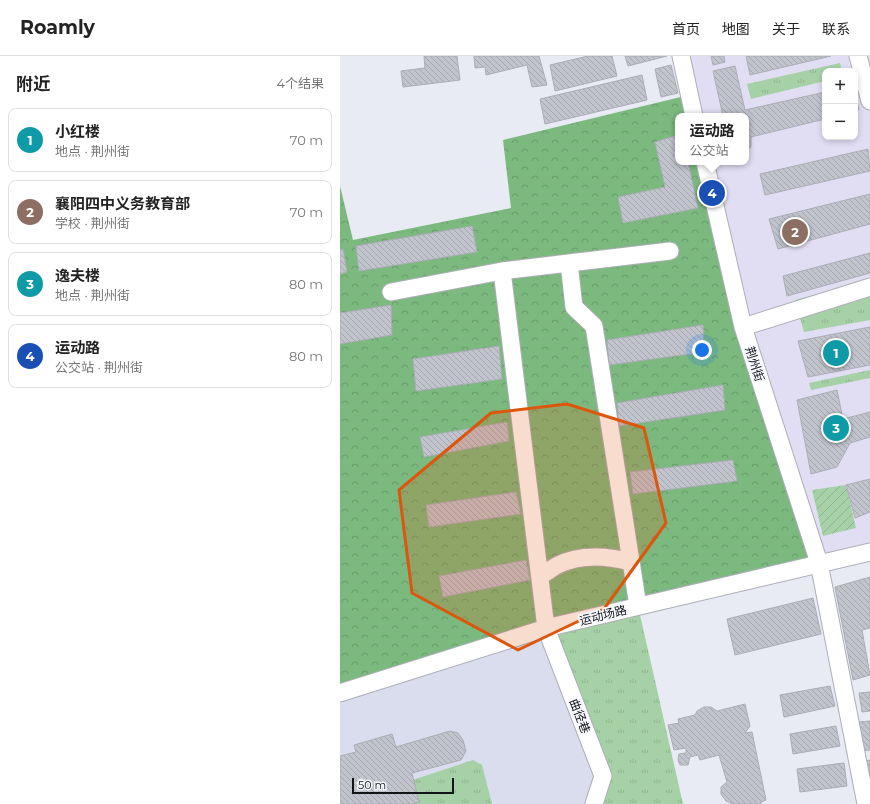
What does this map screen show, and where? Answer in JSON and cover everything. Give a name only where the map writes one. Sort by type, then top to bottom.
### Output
[{"type":"street","points":[[681,56],[693,113]]},
{"type":"street","points":[[858,56],[870,101]]},
{"type":"street","name":"荆州街","points":[[706,165],[743,327],[819,563],[866,804]]},
{"type":"street","points":[[391,292],[502,271],[670,251]]},
{"type":"street","points":[[570,263],[574,307],[594,326],[638,606]]},
{"type":"street","name":"曲径巷","points":[[502,271],[546,628],[603,776],[594,804]]},
{"type":"street","points":[[743,327],[870,287]]},
{"type":"street","name":"运动场路","points":[[340,693],[546,628],[870,552]]},
{"type":"street","points":[[540,576],[558,564],[590,557],[610,557],[631,562]]},
{"type":"highlighted area","points":[[567,404],[644,428],[666,523],[604,609],[518,650],[412,593],[399,490],[491,413]]},
{"type":"shaded area","points":[[681,56],[870,56],[870,552],[819,563],[706,165],[749,165],[749,113],[693,113]]},
{"type":"shaded area","points":[[546,628],[600,768],[588,804],[340,804],[340,692]]},
{"type":"green space","points":[[840,63],[841,68],[822,68],[822,82],[751,99],[747,84]]},
{"type":"green space","points":[[689,95],[693,113],[675,113],[675,165],[706,165],[819,563],[340,693],[340,186],[353,240],[511,208],[503,140]]},
{"type":"green space","points":[[870,280],[870,320],[804,332],[795,300]]},
{"type":"green space","points":[[870,370],[870,378],[811,390],[809,383]]},
{"type":"green space","points":[[846,485],[856,528],[823,536],[812,490]]},
{"type":"green space","points":[[638,606],[683,804],[594,804],[603,776],[546,628]]},
{"type":"green space","points":[[473,760],[482,765],[492,804],[340,804]]},
{"type":"building","points":[[424,56],[457,56],[460,80],[403,87],[401,71],[425,68]]},
{"type":"building","points":[[474,56],[539,56],[547,85],[532,87],[527,65],[486,75],[485,67],[475,68]]},
{"type":"building","points":[[588,56],[612,56],[617,76],[555,91],[550,65]]},
{"type":"building","points":[[625,56],[667,56],[628,66]]},
{"type":"building","points":[[711,56],[724,56],[725,62],[713,65]]},
{"type":"building","points":[[746,56],[831,56],[750,75]]},
{"type":"building","points":[[671,65],[678,93],[661,97],[655,69]]},
{"type":"building","points":[[735,66],[745,110],[822,93],[822,120],[751,137],[751,147],[749,148],[749,113],[722,113],[713,71]]},
{"type":"building","points":[[642,75],[647,100],[545,124],[540,99]]},
{"type":"building","points":[[675,136],[675,165],[689,165],[698,208],[623,223],[618,197],[665,187],[655,142]]},
{"type":"building","points":[[868,149],[870,171],[765,195],[760,174]]},
{"type":"building","points":[[870,194],[870,224],[778,249],[769,219]]},
{"type":"building","points":[[472,226],[477,252],[359,271],[356,246]]},
{"type":"building","points":[[343,249],[347,272],[340,274],[340,250]]},
{"type":"building","points":[[870,253],[870,273],[787,296],[783,276]]},
{"type":"building","points":[[391,305],[392,335],[340,344],[340,313]]},
{"type":"building","points":[[703,325],[704,352],[609,365],[607,340]]},
{"type":"building","points":[[870,327],[870,365],[808,377],[798,341]]},
{"type":"building","points":[[499,346],[502,379],[416,391],[413,359]]},
{"type":"building","points":[[723,385],[725,410],[619,426],[617,403]]},
{"type":"building","points":[[837,390],[843,419],[870,412],[870,437],[850,443],[837,467],[811,474],[797,400]]},
{"type":"building","points":[[507,422],[509,441],[424,457],[420,437]]},
{"type":"building","points":[[733,460],[737,481],[633,494],[630,472]]},
{"type":"building","points":[[870,479],[870,512],[855,518],[846,485]]},
{"type":"building","points":[[516,492],[521,514],[429,527],[426,505]]},
{"type":"building","points":[[526,560],[530,580],[443,597],[439,576]]},
{"type":"building","points":[[870,577],[870,628],[862,630],[870,675],[853,680],[835,587]]},
{"type":"building","points":[[813,598],[821,634],[735,655],[727,619]]},
{"type":"building","points":[[830,686],[835,706],[784,717],[780,695]]},
{"type":"building","points":[[870,692],[870,711],[862,712],[859,693]]},
{"type":"building","points":[[745,704],[750,726],[745,733],[752,732],[766,800],[761,802],[761,804],[733,804],[726,801],[721,794],[721,787],[727,782],[719,755],[700,760],[698,755],[690,757],[688,765],[680,765],[678,760],[679,754],[686,753],[686,748],[674,750],[668,725],[679,723],[678,719],[695,715],[697,711],[704,707],[711,707],[717,711]]},
{"type":"building","points":[[870,721],[870,750],[863,751],[858,722]]},
{"type":"building","points":[[836,726],[840,746],[793,754],[790,734]]},
{"type":"building","points":[[450,731],[458,733],[463,740],[466,751],[461,760],[412,773],[419,802],[413,804],[340,804],[340,756],[356,752],[354,745],[392,734],[396,747]]},
{"type":"building","points":[[870,760],[870,792],[865,761]]},
{"type":"building","points":[[844,763],[847,786],[800,792],[797,769]]},
{"type":"place","name":"运动路","points":[[712,193]]},
{"type":"place","name":"襄阳四中义务教育部","points":[[795,232]]},
{"type":"place","name":"小红楼","points":[[836,353]]},
{"type":"place","name":"逸夫楼","points":[[836,428]]}]
